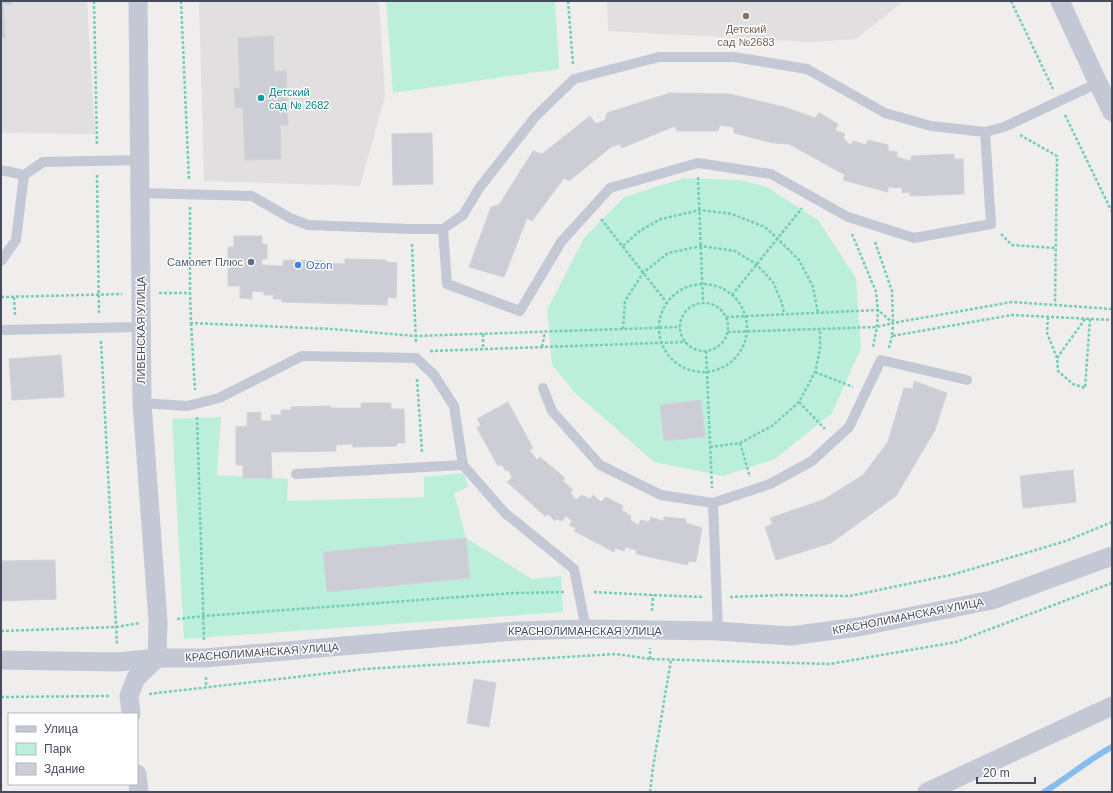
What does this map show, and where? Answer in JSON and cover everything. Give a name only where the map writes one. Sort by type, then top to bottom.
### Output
[{"type":"street","name":"ЛИВЕНСКАЯ УЛИЦА","points":[[138,1],[142,403],[158,621],[156,658]]},
{"type":"street","points":[[1060,1],[1112,112]]},
{"type":"street","name":"КРАСНОЛИМАНСКАЯ УЛИЦА","points":[[1,660],[118,662],[156,658],[205,658],[516,631],[586,629],[718,632],[790,636],[858,627],[992,600],[1112,556]]},
{"type":"street","points":[[130,705],[136,678],[156,658]]},
{"type":"street","points":[[927,792],[1112,706]]},
{"type":"lane","points":[[140,193],[252,196],[290,218],[308,225],[443,229],[463,215],[480,187],[535,117],[574,79],[659,57],[734,57],[807,69],[886,113],[931,126],[986,132],[1004,127],[1098,83]]},
{"type":"lane","points":[[443,229],[447,284],[520,311],[561,242],[610,188],[698,163],[771,174],[848,217],[914,238],[991,224],[986,132]]},
{"type":"lane","points":[[1,170],[24,174],[43,162],[139,160]]},
{"type":"lane","points":[[1,261],[16,240],[24,174]]},
{"type":"lane","points":[[1,330],[141,327]]},
{"type":"lane","points":[[142,403],[187,406],[219,398],[302,356],[416,358],[434,375],[454,406],[463,464],[505,513],[574,569],[586,629]]},
{"type":"lane","points":[[543,388],[552,411],[600,465],[661,495],[713,503],[770,484],[812,461],[849,427],[881,360],[967,380]]},
{"type":"lane","points":[[296,474],[463,464]]},
{"type":"lane","points":[[713,503],[718,632]]},
{"type":"path","points":[[92,315],[100,315],[94,1]]},
{"type":"path","points":[[181,1],[190,195],[190,293],[196,403],[205,658]]},
{"type":"path","points":[[568,1],[574,79]]},
{"type":"path","points":[[1004,127],[1057,156],[1055,305]]},
{"type":"path","points":[[698,163],[703,302]]},
{"type":"path","points":[[732,295],[811,197]]},
{"type":"path","points":[[592,208],[667,303]]},
{"type":"path","points":[[623,246],[641,230],[661,218],[700,210],[732,214],[765,227],[799,260],[813,287],[818,313]]},
{"type":"path","points":[[991,224],[1012,245],[1055,248]]},
{"type":"path","points":[[857,234],[851,232],[876,292],[878,310],[877,327],[872,350]]},
{"type":"path","points":[[875,240],[892,291],[893,323],[889,351]]},
{"type":"path","points":[[623,329],[626,301],[643,273],[668,253],[701,246],[735,251],[756,264],[773,282],[782,303],[784,314]]},
{"type":"path","points":[[702,284],[721,288],[732,295],[746,316],[748,331],[744,346],[734,361],[719,370],[706,373],[685,369],[671,359],[661,343],[658,328],[662,310],[672,296],[687,287],[702,284]]},
{"type":"path","points":[[1,297],[190,293]]},
{"type":"path","points":[[8,316],[15,316],[14,297]]},
{"type":"path","points":[[703,302],[713,304],[721,309],[726,317],[728,326],[727,335],[722,343],[714,349],[706,351],[695,349],[682,337],[680,327],[681,318],[686,310],[694,305],[703,302]]},
{"type":"path","points":[[727,332],[877,327],[1012,302],[1112,309]]},
{"type":"path","points":[[726,317],[878,310],[893,323]]},
{"type":"path","points":[[892,336],[1012,315],[1112,320]]},
{"type":"path","points":[[1048,317],[1047,333],[1057,358],[1058,371],[1073,384],[1085,388],[1090,319]]},
{"type":"path","points":[[1057,358],[1085,319]]},
{"type":"path","points":[[191,323],[332,329],[416,336],[680,327]]},
{"type":"path","points":[[101,328],[118,662]]},
{"type":"path","points":[[710,447],[740,442],[772,426],[799,402],[815,372],[820,349],[820,329]]},
{"type":"path","points":[[542,347],[545,332]]},
{"type":"path","points":[[483,334],[483,349]]},
{"type":"path","points":[[423,351],[686,342]]},
{"type":"path","points":[[706,351],[713,503]]},
{"type":"path","points":[[815,372],[866,393]]},
{"type":"path","points":[[799,402],[836,439]]},
{"type":"path","points":[[740,442],[753,490]]},
{"type":"path","points":[[1,631],[116,627],[204,616],[513,593],[578,591],[653,596],[850,596],[955,574],[1066,541],[1112,522]]},
{"type":"path","points":[[1,696],[130,705],[365,669],[616,654],[650,659],[671,660],[830,664],[956,642],[1112,583]]},
{"type":"path","points":[[650,792],[671,660]]},
{"type":"shaded area","points":[[1,1],[87,1],[95,134],[1,133]]},
{"type":"shaded area","points":[[199,1],[379,1],[385,96],[360,186],[204,181]]},
{"type":"shaded area","name":"Детский сад №2683","points":[[607,1],[904,1],[856,39],[812,42],[608,31]]},
{"type":"green space","points":[[386,1],[555,1],[559,69],[393,93]]},
{"type":"green space","points":[[684,178],[739,180],[767,187],[818,220],[856,278],[861,348],[832,413],[775,459],[723,476],[654,462],[575,393],[552,365],[547,310],[584,238],[624,197]]},
{"type":"green space","points":[[221,417],[217,475],[288,479],[287,501],[424,497],[424,477],[464,473],[468,487],[454,493],[466,538],[532,579],[561,576],[563,612],[184,639],[172,419]]},
{"type":"building","points":[[1,1],[12,1],[12,4],[3,4],[5,38],[1,38]]},
{"type":"building","name":"Детский сад № 2682","points":[[273,36],[274,71],[286,71],[288,125],[280,125],[281,159],[245,160],[243,107],[235,108],[234,88],[240,88],[238,38]]},
{"type":"building","points":[[670,93],[730,94],[784,107],[815,118],[819,113],[838,124],[835,130],[845,134],[843,138],[850,145],[853,141],[866,145],[868,140],[888,145],[888,151],[897,152],[897,157],[910,161],[912,156],[954,154],[954,159],[963,159],[964,194],[910,196],[910,192],[902,193],[902,188],[888,187],[888,192],[843,180],[845,175],[789,144],[773,143],[734,133],[733,127],[720,125],[718,131],[677,131],[675,126],[622,148],[620,144],[611,147],[569,181],[564,178],[532,221],[527,218],[504,277],[469,267],[491,207],[499,205],[533,151],[542,154],[590,116],[596,124],[605,120],[607,113]]},
{"type":"building","points":[[432,133],[433,184],[393,185],[392,134]]},
{"type":"building","points":[[234,236],[262,236],[262,244],[267,244],[267,259],[262,259],[262,265],[283,266],[283,260],[324,261],[324,263],[345,264],[345,259],[386,260],[386,262],[397,263],[396,298],[388,297],[387,305],[282,302],[282,299],[273,299],[274,295],[264,295],[264,292],[252,291],[252,299],[240,298],[240,286],[228,286],[228,247],[234,247]]},
{"type":"building","points":[[61,355],[64,397],[12,400],[9,359]]},
{"type":"building","points":[[914,381],[947,393],[935,430],[896,496],[831,543],[776,560],[765,527],[773,524],[770,518],[823,500],[863,475],[888,442],[904,388],[913,389]]},
{"type":"building","points":[[701,400],[705,437],[664,441],[660,405]]},
{"type":"building","points":[[508,402],[533,448],[529,450],[537,460],[540,457],[565,478],[563,481],[573,490],[570,492],[576,500],[582,495],[590,499],[593,495],[601,502],[606,497],[623,506],[622,510],[631,516],[630,520],[638,525],[641,520],[649,522],[651,517],[663,521],[664,517],[686,519],[686,523],[702,528],[696,562],[689,561],[687,565],[636,554],[636,550],[626,547],[624,551],[615,548],[614,552],[574,531],[576,528],[569,525],[572,521],[566,516],[562,521],[557,519],[555,521],[548,514],[545,516],[507,482],[512,478],[509,470],[506,471],[501,464],[498,466],[477,428],[481,425],[477,419]]},
{"type":"building","points":[[361,403],[391,403],[391,409],[404,409],[405,443],[397,443],[397,446],[353,447],[352,444],[336,445],[336,451],[271,452],[272,478],[243,478],[243,465],[236,465],[236,427],[247,426],[247,413],[261,412],[261,421],[272,421],[271,415],[281,415],[281,410],[291,410],[291,407],[330,406],[330,408],[361,408]]},
{"type":"building","points":[[1073,470],[1076,502],[1023,508],[1020,476]]},
{"type":"building","points":[[466,538],[470,578],[327,592],[323,552]]},
{"type":"building","points":[[55,560],[56,599],[1,601],[1,561]]},
{"type":"building","points":[[474,679],[496,683],[489,727],[467,723]]},
{"type":"waterway","points":[[1044,792],[1112,747]]},
{"type":"place","name":"Детский сад №2683","points":[[746,16]]},
{"type":"place","name":"Детский сад № 2682","points":[[261,98]]},
{"type":"place","name":"Самолет Плюс","points":[[251,262]]},
{"type":"place","name":"Ozon","points":[[298,265]]}]
